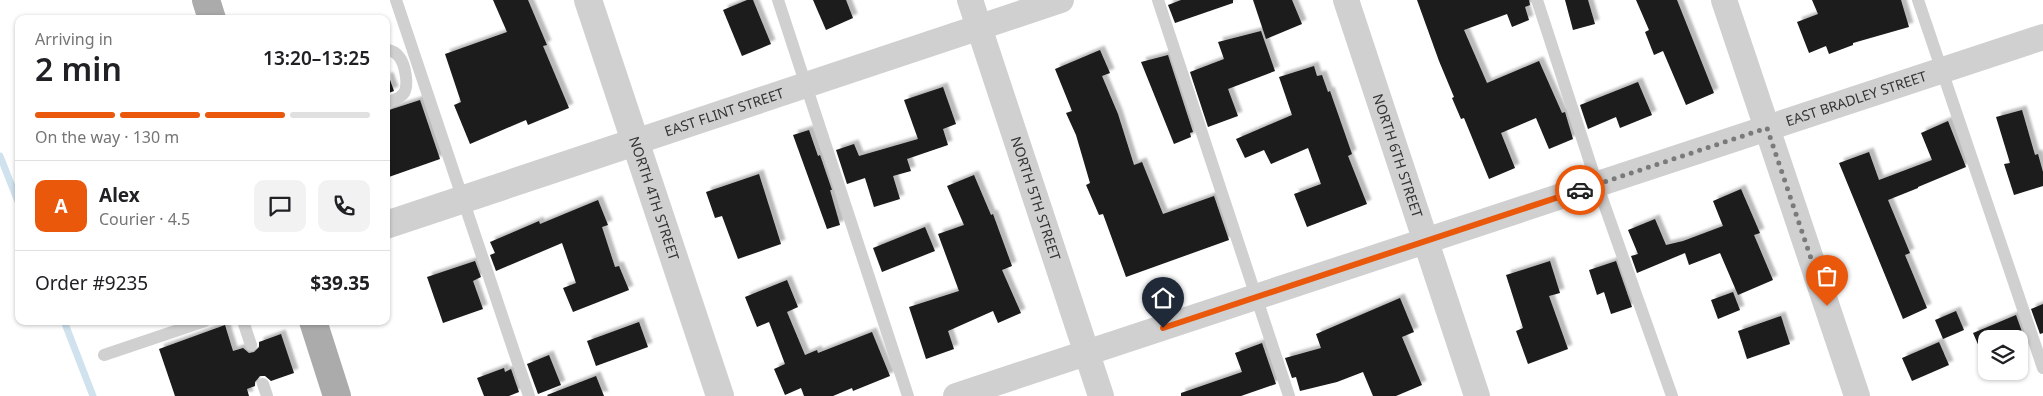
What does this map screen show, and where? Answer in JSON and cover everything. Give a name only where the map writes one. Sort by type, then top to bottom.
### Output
[{"type":"main road","points":[[206,0],[211,15]]},
{"type":"main road","points":[[314,325],[337,396]]},
{"type":"street","name":"NORTH 4TH STREET","points":[[588,0],[720,396]]},
{"type":"street","name":"NORTH 5TH STREET","points":[[970,0],[1101,396]]},
{"type":"street","name":"EAST FLINT STREET","points":[[390,224],[1061,0]]},
{"type":"street","name":"NORTH 6TH STREET","points":[[1346,0],[1477,396]]},
{"type":"street","points":[[1724,0],[1857,396]]},
{"type":"street","name":"EAST BRADLEY STREET","points":[[956,396],[2043,37]]},
{"type":"lane","points":[[396,0],[529,396]]},
{"type":"lane","points":[[778,0],[908,396]]},
{"type":"lane","points":[[1158,0],[1289,396]]},
{"type":"lane","points":[[1537,0],[1596,184],[1672,396]]},
{"type":"lane","points":[[1918,0],[2043,368]]},
{"type":"lane","points":[[390,50],[400,58],[406,81],[405,91],[400,97],[390,101]]},
{"type":"lane","points":[[104,355],[194,325]]},
{"type":"lane","points":[[244,325],[251,345]]},
{"type":"building","points":[[493,0],[528,0],[547,45],[543,46],[569,108],[528,125],[526,120],[470,144],[454,105],[461,102],[445,54],[507,32]]},
{"type":"building","points":[[747,0],[753,0],[771,44],[742,56],[723,10]]},
{"type":"building","points":[[813,0],[846,0],[853,18],[826,30]]},
{"type":"building","points":[[1181,0],[1233,0],[1233,3],[1175,23],[1168,5]]},
{"type":"building","points":[[1253,0],[1292,0],[1302,24],[1266,39]]},
{"type":"building","points":[[1417,0],[1529,0],[1530,5],[1525,7],[1529,20],[1512,27],[1507,14],[1464,30],[1487,83],[1539,61],[1562,113],[1565,112],[1573,139],[1549,149],[1536,118],[1501,133],[1515,168],[1489,179],[1464,118],[1461,119],[1452,98],[1454,97]]},
{"type":"building","points":[[1565,0],[1588,0],[1595,24],[1573,30]]},
{"type":"building","points":[[1636,0],[1677,0],[1714,93],[1686,105],[1663,51],[1654,55],[1645,32],[1649,30]]},
{"type":"building","points":[[1812,0],[1901,0],[1909,27],[1853,43],[1853,45],[1829,54],[1826,46],[1809,53],[1797,22],[1818,14]]},
{"type":"building","points":[[1261,31],[1275,71],[1228,89],[1238,116],[1208,127],[1190,72],[1224,59],[1218,42]]},
{"type":"building","points":[[1100,50],[1110,73],[1102,76],[1118,114],[1134,165],[1142,162],[1163,214],[1214,196],[1229,240],[1126,277],[1103,214],[1099,215],[1086,185],[1090,183],[1076,135],[1066,113],[1072,111],[1055,69]]},
{"type":"building","points":[[1168,55],[1193,132],[1190,133],[1191,137],[1174,144],[1141,62]]},
{"type":"building","points":[[1314,66],[1317,76],[1322,75],[1328,92],[1330,91],[1352,154],[1348,156],[1367,204],[1307,227],[1294,194],[1321,184],[1308,148],[1271,164],[1264,150],[1245,158],[1236,139],[1292,115],[1279,77]]},
{"type":"building","points":[[390,80],[394,91],[390,92]]},
{"type":"building","points":[[1638,82],[1652,115],[1620,128],[1616,117],[1588,129],[1580,105]]},
{"type":"building","points":[[943,87],[956,124],[943,129],[948,145],[907,159],[911,171],[893,176],[900,199],[874,207],[865,178],[847,184],[836,150],[854,144],[859,156],[918,139],[904,100]]},
{"type":"building","points":[[420,100],[440,159],[390,177],[390,110]]},
{"type":"building","points":[[2022,110],[2035,155],[2038,154],[2043,172],[2043,186],[2014,195],[2004,164],[2010,163],[1996,117]]},
{"type":"building","points":[[1948,121],[1966,167],[1888,200],[1910,253],[1905,255],[1927,308],[1903,319],[1839,163],[1869,152],[1879,180],[1932,160],[1921,133]]},
{"type":"building","points":[[809,130],[832,190],[830,190],[840,225],[827,229],[793,135]]},
{"type":"building","points":[[759,174],[781,244],[738,259],[722,216],[715,218],[706,192]]},
{"type":"building","points":[[974,175],[991,215],[993,214],[1012,266],[1002,270],[1021,313],[998,323],[993,311],[948,331],[954,349],[926,359],[909,307],[959,291],[938,234],[964,225],[947,186]]},
{"type":"building","points":[[1741,189],[1760,233],[1754,235],[1773,280],[1738,295],[1720,253],[1689,265],[1685,253],[1637,273],[1631,256],[1638,254],[1628,230],[1655,219],[1666,245],[1683,241],[1723,226],[1713,201]]},
{"type":"building","points":[[598,200],[608,225],[602,227],[615,267],[619,266],[629,290],[573,312],[563,288],[576,283],[562,243],[496,271],[490,255],[495,253],[490,242],[539,221],[540,224]]},
{"type":"building","points":[[925,227],[935,251],[882,272],[873,248]]},
{"type":"building","points":[[475,261],[481,277],[473,281],[483,309],[443,323],[427,277]]},
{"type":"building","points":[[1550,261],[1560,293],[1549,296],[1568,349],[1528,364],[1516,331],[1523,328],[1506,275]]},
{"type":"building","points":[[1616,261],[1632,307],[1611,314],[1604,292],[1597,295],[1589,270]]},
{"type":"building","points":[[787,280],[798,307],[787,312],[805,355],[817,350],[818,353],[872,332],[890,376],[853,391],[852,388],[833,396],[804,396],[801,388],[785,395],[774,369],[785,364],[769,322],[757,327],[745,297]]},
{"type":"building","points":[[1733,292],[1740,310],[1718,319],[1711,300]]},
{"type":"building","points":[[1400,298],[1414,332],[1402,337],[1422,385],[1396,396],[1373,396],[1363,372],[1337,382],[1300,391],[1296,377],[1292,378],[1285,358],[1321,348],[1316,334]]},
{"type":"building","points":[[2043,304],[2043,333],[2040,334],[2031,309]]},
{"type":"building","points":[[1956,311],[1964,330],[1943,339],[1935,320]]},
{"type":"building","points":[[2016,315],[2021,330],[1980,330]]},
{"type":"building","points":[[1781,316],[1790,344],[1747,359],[1738,331]]},
{"type":"building","points":[[639,322],[648,347],[596,366],[587,341]]},
{"type":"building","points":[[225,325],[233,351],[243,348],[249,353],[254,352],[259,347],[259,342],[281,334],[294,373],[271,381],[265,376],[260,376],[255,382],[255,386],[247,389],[249,396],[175,396],[159,349]]},
{"type":"building","points":[[1978,331],[1978,344],[1973,333]]},
{"type":"building","points":[[1939,342],[1949,365],[1912,381],[1902,358]]},
{"type":"building","points":[[1262,343],[1276,384],[1241,396],[1181,396],[1181,393],[1242,372],[1235,353]]},
{"type":"building","points":[[549,355],[561,385],[538,394],[527,364]]},
{"type":"building","points":[[504,368],[505,372],[511,369],[519,392],[509,396],[484,396],[477,378]]},
{"type":"building","points":[[596,376],[604,396],[547,395]]},
{"type":"waterway","points":[[0,156],[15,194]]},
{"type":"waterway","points":[[66,325],[93,396]]},
{"type":"way so far","points":[[1580,190],[1767,128],[1827,306]]},
{"type":"route","points":[[1163,328],[1580,190]]}]
